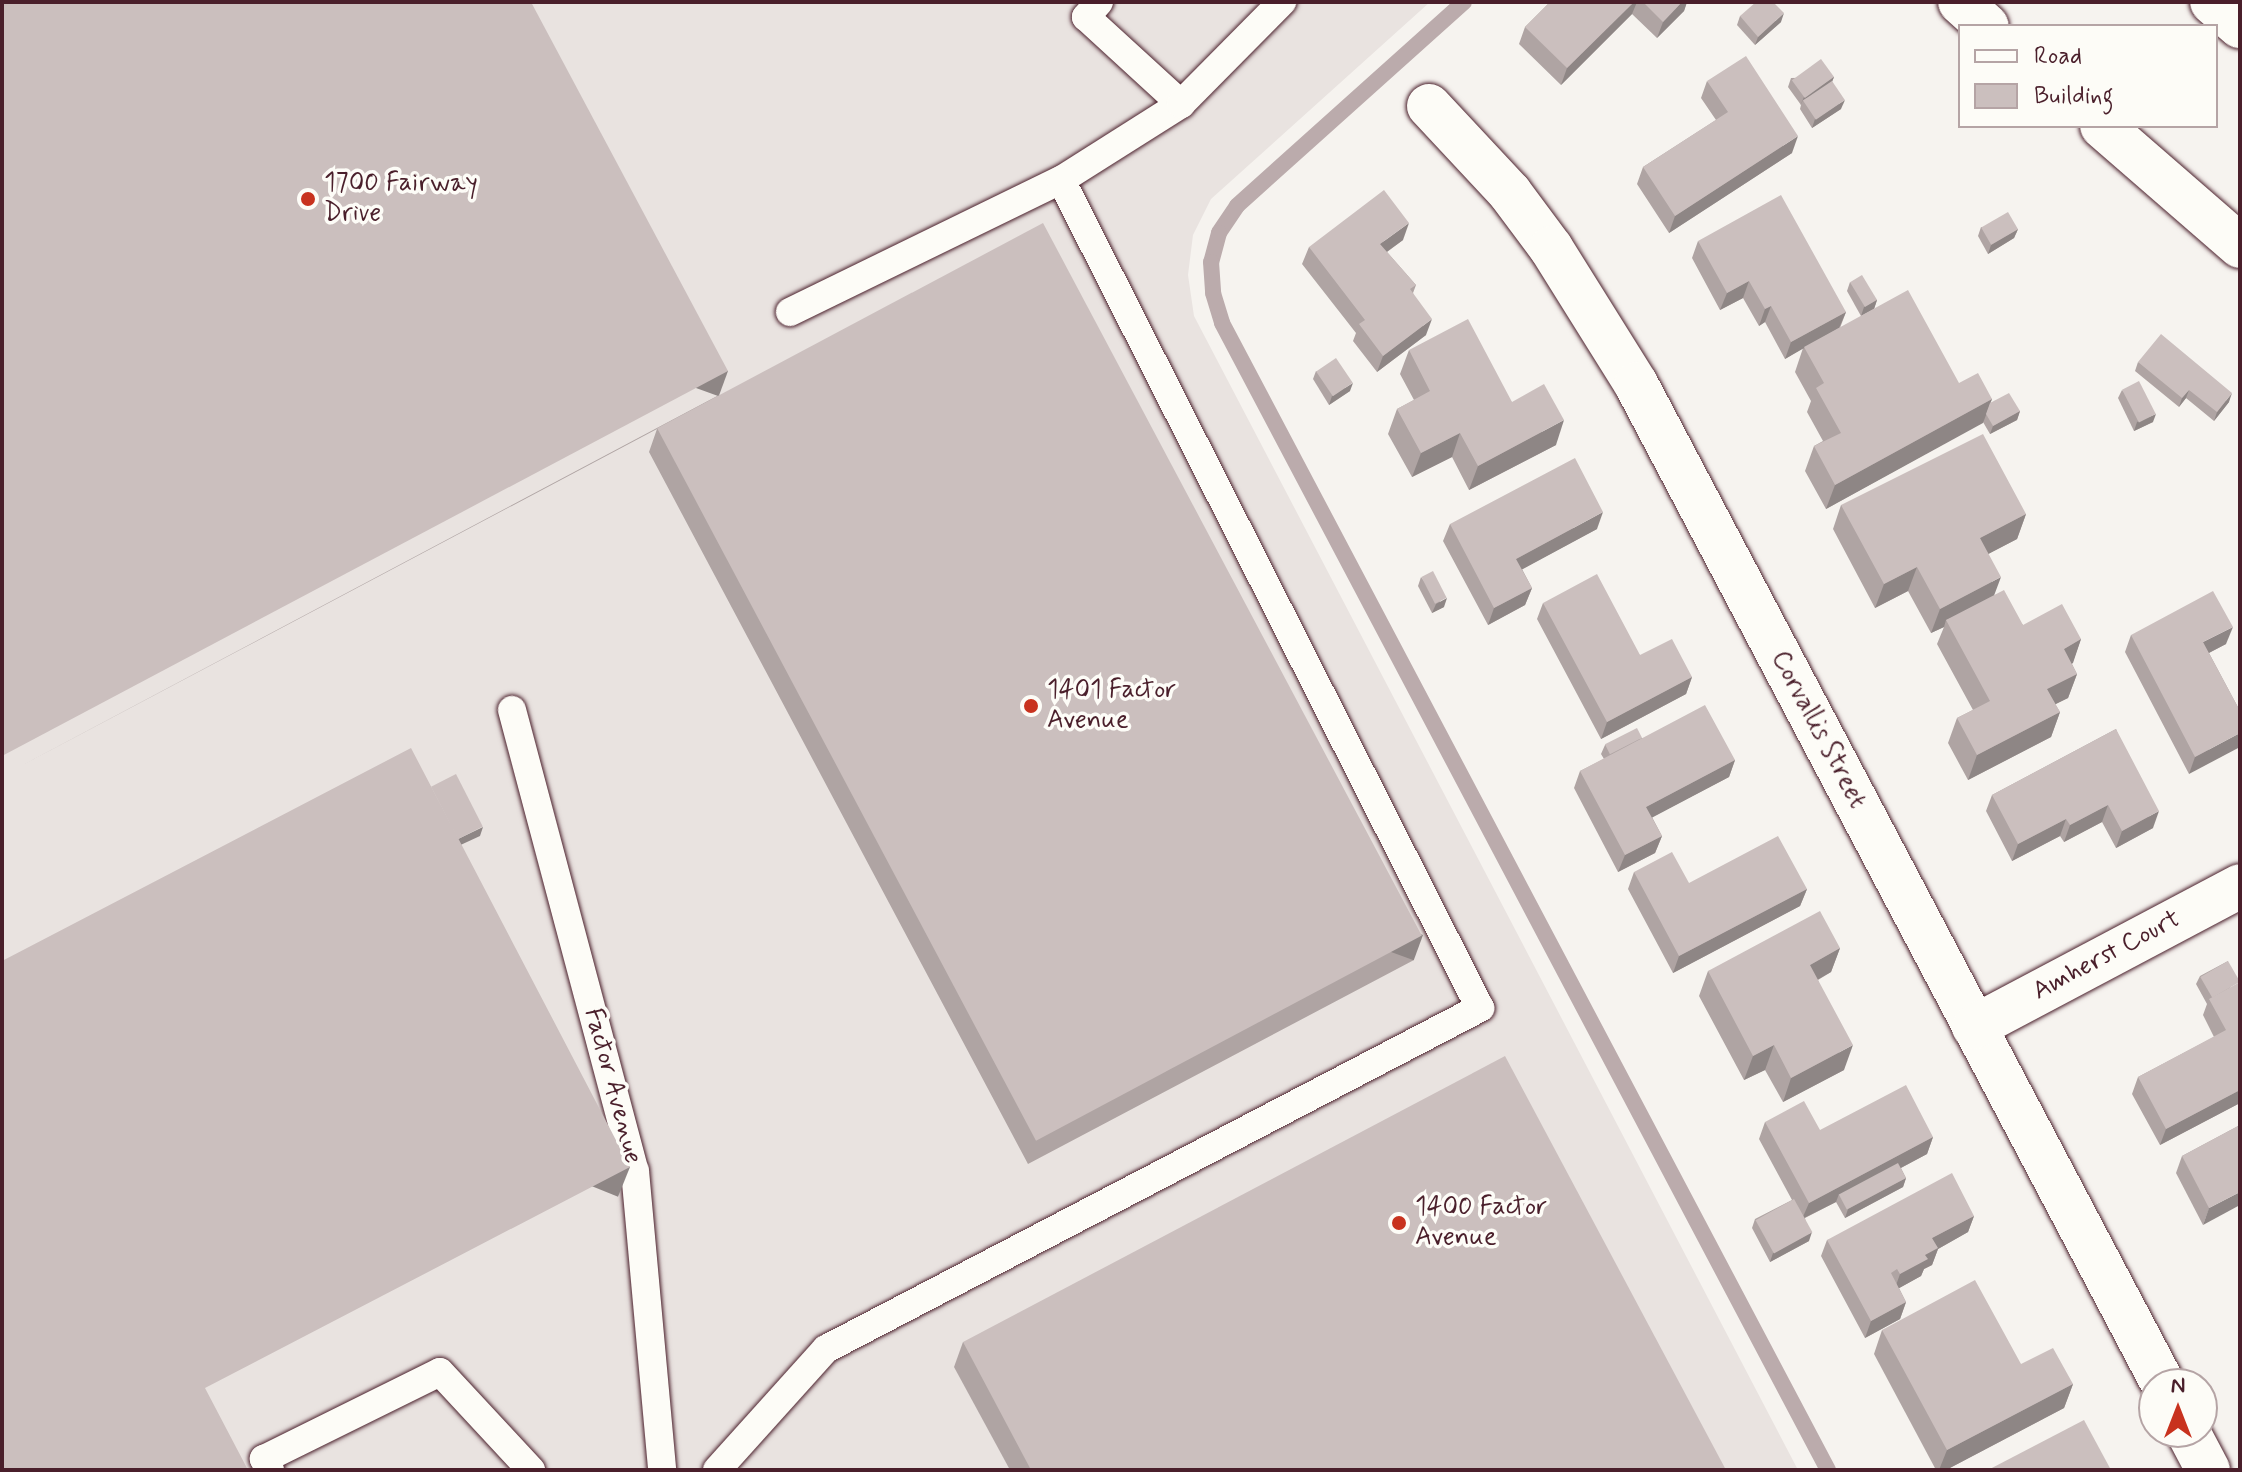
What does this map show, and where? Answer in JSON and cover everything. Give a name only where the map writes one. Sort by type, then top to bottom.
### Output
[{"type":"main road","points":[[1960,2],[1985,24]]},
{"type":"main road","points":[[2212,2],[2240,26]]},
{"type":"main road","name":"Corvallis Street","points":[[1429,106],[1510,193],[1595,312],[2155,1368]]},
{"type":"main road","points":[[2104,128],[2240,246]]},
{"type":"main road","name":"Amherst Court","points":[[1974,1027],[2240,886]]},
{"type":"main road","points":[[2196,1448],[2208,1470]]},
{"type":"lane","points":[[1099,2],[1086,17],[1181,104]]},
{"type":"lane","points":[[790,312],[1061,180],[1181,104],[1282,2]]},
{"type":"lane","points":[[717,1470],[826,1349],[1480,1008],[1061,180]]},
{"type":"lane","name":"Factor Avenue","points":[[512,710],[635,1171],[662,1470]]},
{"type":"lane","points":[[270,1470],[264,1459],[440,1372],[531,1470]]},
{"type":"shaded area","points":[[2,2],[1430,2],[1211,199],[1193,235],[1188,275],[1194,316],[1798,1470],[2,1470]]},
{"type":"building","name":"1700 Fairway Drive","points":[[2,2],[531,2],[728,371],[2,756]]},
{"type":"building","points":[[1550,2],[1634,2],[1567,68],[1525,27]]},
{"type":"building","points":[[1643,2],[1682,2],[1663,22]]},
{"type":"building","points":[[1756,2],[1773,2],[1784,13],[1758,37],[1740,16]]},
{"type":"building","points":[[1746,56],[1798,136],[1675,216],[1643,167],[1728,112],[1707,81]]},
{"type":"building","points":[[1821,59],[1834,77],[1805,98],[1792,80]]},
{"type":"building","points":[[1832,81],[1845,100],[1816,120],[1803,101]]},
{"type":"building","points":[[1384,190],[1409,223],[1380,244],[1416,285],[1410,289],[1432,319],[1383,356],[1359,324],[1365,320],[1309,247]]},
{"type":"building","points":[[1781,195],[1846,312],[1791,342],[1771,306],[1765,309],[1749,281],[1727,293],[1698,241]]},
{"type":"building","points":[[2008,212],[2018,229],[1991,245],[1981,228]]},
{"type":"building","name":"1401 Factor Avenue","points":[[1043,223],[1422,936],[1036,1141],[657,428]]},
{"type":"building","points":[[1862,275],[1877,300],[1865,307],[1850,282]]},
{"type":"building","points":[[1908,290],[1959,383],[1978,373],[1992,399],[1835,485],[1814,446],[1841,433],[1816,388],[1824,383],[1804,347]]},
{"type":"building","points":[[1468,319],[1512,402],[1544,384],[1564,420],[1478,466],[1460,433],[1421,453],[1397,409],[1430,391],[1409,350]]},
{"type":"building","points":[[2161,334],[2232,393],[2217,412],[2189,390],[2182,398],[2138,362]]},
{"type":"building","points":[[1336,358],[1353,383],[1333,396],[1316,371]]},
{"type":"building","points":[[2139,381],[2156,414],[2139,423],[2122,390]]},
{"type":"building","points":[[2009,393],[2020,411],[1993,426],[1986,414],[1990,403]]},
{"type":"building","points":[[1983,434],[2026,514],[1980,538],[2001,577],[1940,609],[1917,567],[1884,584],[1841,505]]},
{"type":"building","points":[[1575,458],[1603,512],[1516,559],[1532,588],[1494,608],[1450,524]]},
{"type":"building","points":[[1433,571],[1447,598],[1435,604],[1421,577]]},
{"type":"building","points":[[1597,574],[1640,655],[1672,639],[1692,677],[1607,722],[1543,603]]},
{"type":"building","points":[[2004,590],[2023,625],[2062,604],[2081,639],[2064,649],[2077,674],[2047,689],[2060,712],[1977,755],[1957,718],[1990,701],[1946,620]]},
{"type":"building","points":[[2213,591],[2233,627],[2203,642],[2240,711],[2240,733],[2195,757],[2131,635]]},
{"type":"building","points":[[1705,705],[1735,760],[1646,807],[1662,836],[1625,855],[1580,771]]},
{"type":"building","points":[[1637,728],[1642,738],[1610,754],[1605,744]]},
{"type":"building","points":[[2116,729],[2159,811],[2122,831],[2108,805],[2070,825],[2066,819],[2018,844],[1992,795]]},
{"type":"building","points":[[411,748],[630,1167],[205,1388],[248,1470],[2,1470],[2,961]]},
{"type":"building","points":[[456,774],[483,827],[458,839],[431,787]]},
{"type":"building","points":[[1778,836],[1807,889],[1679,956],[1634,872],[1672,852],[1689,883]]},
{"type":"building","points":[[1820,911],[1840,948],[1810,965],[1853,1045],[1791,1078],[1774,1045],[1753,1056],[1708,971]]},
{"type":"building","points":[[2228,961],[2240,982],[2212,998],[2200,977]]},
{"type":"building","points":[[2240,982],[2240,1090],[2166,1129],[2138,1077],[2226,1030],[2209,999]]},
{"type":"building","name":"1400 Factor Avenue","points":[[1505,1056],[1726,1470],[1031,1470],[963,1342]]},
{"type":"building","points":[[1906,1085],[1933,1137],[1809,1203],[1765,1122],[1804,1101],[1820,1130]]},
{"type":"building","points":[[2240,1125],[2240,1192],[2209,1208],[2182,1156]]},
{"type":"building","points":[[1898,1163],[1906,1178],[1847,1209],[1839,1194]]},
{"type":"building","points":[[1952,1173],[1974,1216],[1932,1238],[1938,1248],[1925,1255],[1928,1259],[1900,1274],[1897,1269],[1891,1273],[1906,1302],[1871,1321],[1827,1240]]},
{"type":"building","points":[[1794,1199],[1812,1232],[1774,1254],[1756,1220]]},
{"type":"building","points":[[1975,1280],[2021,1364],[2053,1348],[2073,1384],[1947,1450],[1882,1330]]},
{"type":"building","points":[[2084,1420],[2111,1470],[1988,1470]]},
{"type":"waterway","points":[[1464,2],[1237,206],[1219,233],[1211,262],[1213,293],[1222,323],[1828,1470]]},
{"type":"place","name":"1700 Fairway Drive","points":[[308,199]]},
{"type":"place","name":"1401 Factor Avenue","points":[[1031,706]]},
{"type":"place","name":"1400 Factor Avenue","points":[[1399,1223]]}]
